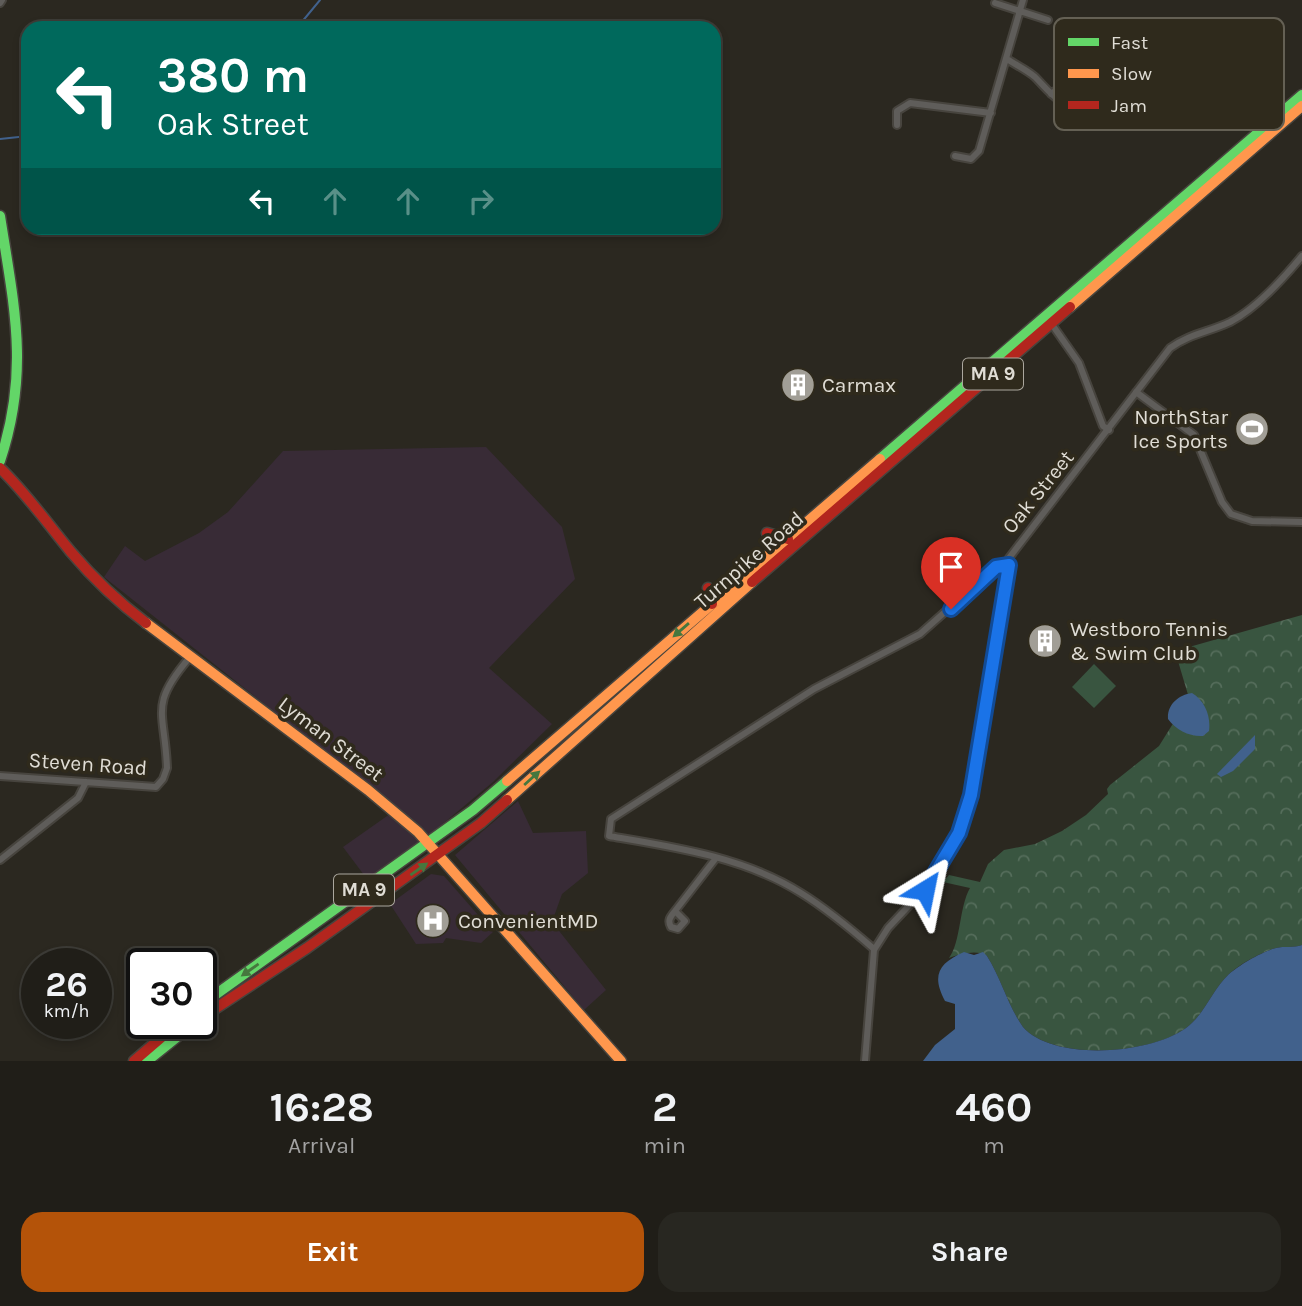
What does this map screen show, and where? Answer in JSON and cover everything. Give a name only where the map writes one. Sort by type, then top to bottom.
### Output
[{"type":"main road","name":"Turnpike Road","points":[[1284,111],[1302,95]]},
{"type":"main road","name":"Turnpike Road","points":[[1284,122],[1302,106]]},
{"type":"main road","name":"Turnpike Road","points":[[217,994],[473,810],[1261,130]]},
{"type":"main road","name":"Turnpike Road","points":[[217,1007],[307,948],[440,854],[517,792],[728,603],[1274,130]]},
{"type":"main road","points":[[0,216],[21,373],[10,436],[0,461]]},
{"type":"main road","name":"Lyman Street","points":[[0,468],[21,488],[71,552],[116,600],[380,799],[430,843],[621,1061]]},
{"type":"main road","points":[[767,533],[788,539]]},
{"type":"main road","points":[[708,588],[712,604]]},
{"type":"main road","points":[[134,1061],[160,1039]]},
{"type":"main road","points":[[147,1061],[174,1039]]},
{"type":"street","points":[[955,156],[967,160],[976,156],[1023,0]]},
{"type":"street","points":[[995,2],[1048,20]]},
{"type":"street","points":[[1007,60],[1030,74],[1054,95]]},
{"type":"street","points":[[897,125],[899,109],[910,103],[991,113]]},
{"type":"street","name":"Oak Street","points":[[716,858],[689,850],[609,836],[613,815],[814,690],[909,641],[942,618],[996,567],[1009,565],[1016,548],[1170,348],[1193,334],[1242,314],[1302,256]]},
{"type":"street","points":[[1051,323],[1079,363],[1103,426],[1109,430]]},
{"type":"street","points":[[1136,392],[1194,435],[1222,502],[1231,514],[1252,521],[1302,522]]},
{"type":"street","points":[[864,1061],[874,949],[888,928],[933,880],[964,821],[1009,565]]},
{"type":"street","name":"Steven Road","points":[[0,776],[150,788],[160,784],[167,768],[162,700],[171,679],[190,657]]},
{"type":"street","points":[[0,860],[78,799],[86,782]]},
{"type":"street","points":[[675,911],[716,858],[800,892],[874,949]]},
{"type":"shaded area","points":[[486,447],[562,527],[575,579],[489,668],[552,724],[493,782],[433,832],[367,879],[343,847],[397,809],[104,577],[125,546],[145,561],[199,533],[228,512],[283,451]]},
{"type":"shaded area","points":[[518,801],[533,833],[586,831],[588,873],[562,894],[552,922],[606,990],[584,1010],[455,855]]},
{"type":"shaded area","points":[[431,874],[444,876],[493,932],[481,943],[446,938],[443,943],[416,944],[390,904]]},
{"type":"green space","points":[[1302,615],[1302,945],[1279,947],[1238,967],[1223,980],[1193,1022],[1170,1037],[1126,1049],[1102,1050],[1056,1045],[1037,1038],[1023,1027],[1018,1019],[987,956],[973,953],[949,958],[956,943],[970,888],[943,882],[949,875],[980,882],[988,864],[1004,850],[1035,844],[1062,831],[1086,815],[1108,794],[1110,785],[1159,746],[1189,698],[1175,651]]},
{"type":"green space","points":[[1094,664],[1116,686],[1094,708],[1072,687]]},
{"type":"water","points":[[1192,693],[1204,705],[1208,714],[1209,731],[1203,736],[1184,732],[1168,719],[1169,709],[1174,702]]},
{"type":"water","points":[[1255,735],[1255,749],[1233,771],[1221,777],[1217,774]]},
{"type":"water","points":[[1302,945],[1302,1061],[923,1061],[935,1045],[955,1029],[955,1004],[945,1001],[938,977],[943,965],[964,952],[974,955],[983,952],[987,956],[1018,1019],[1023,1027],[1037,1038],[1056,1045],[1101,1050],[1126,1049],[1169,1037],[1193,1022],[1223,980],[1239,967],[1258,955],[1279,947]]},
{"type":"waterway","points":[[303,21],[320,0]]},
{"type":"waterway","points":[[0,139],[21,137]]},
{"type":"traffic: fast","points":[[1284,111],[1302,95]]},
{"type":"traffic: fast","points":[[880,459],[1261,130]]},
{"type":"traffic: fast","points":[[0,216],[14,309],[17,368],[15,397],[0,461]]},
{"type":"traffic: fast","points":[[217,994],[473,810],[507,781]]},
{"type":"traffic: fast","points":[[147,1061],[174,1039]]},
{"type":"traffic: slow","points":[[1284,122],[1302,106]]},
{"type":"traffic: slow","points":[[1070,307],[1274,130]]},
{"type":"traffic: slow","points":[[507,781],[880,459]]},
{"type":"traffic: slow","points":[[507,800],[752,582]]},
{"type":"traffic: slow","points":[[146,623],[368,790],[418,832],[621,1061]]},
{"type":"traffic: jam","points":[[752,582],[1070,307]]},
{"type":"traffic: jam","points":[[0,468],[88,571],[146,623]]},
{"type":"traffic: jam","points":[[767,533],[788,539]]},
{"type":"traffic: jam","points":[[708,588],[712,604]]},
{"type":"traffic: jam","points":[[217,1007],[307,948],[481,823],[507,800]]},
{"type":"traffic: jam","points":[[134,1061],[160,1039]]},
{"type":"place","name":"Carmax","points":[[798,385]]},
{"type":"place","name":"NorthStar Ice Sports","points":[[1252,429]]},
{"type":"place","name":"Westboro Tennis & Swim Club","points":[[1045,641]]},
{"type":"place","name":"ConvenientMD","points":[[433,921]]},
{"type":"route","points":[[925,890],[959,833],[971,795],[1009,565],[996,567],[951,609]]}]
